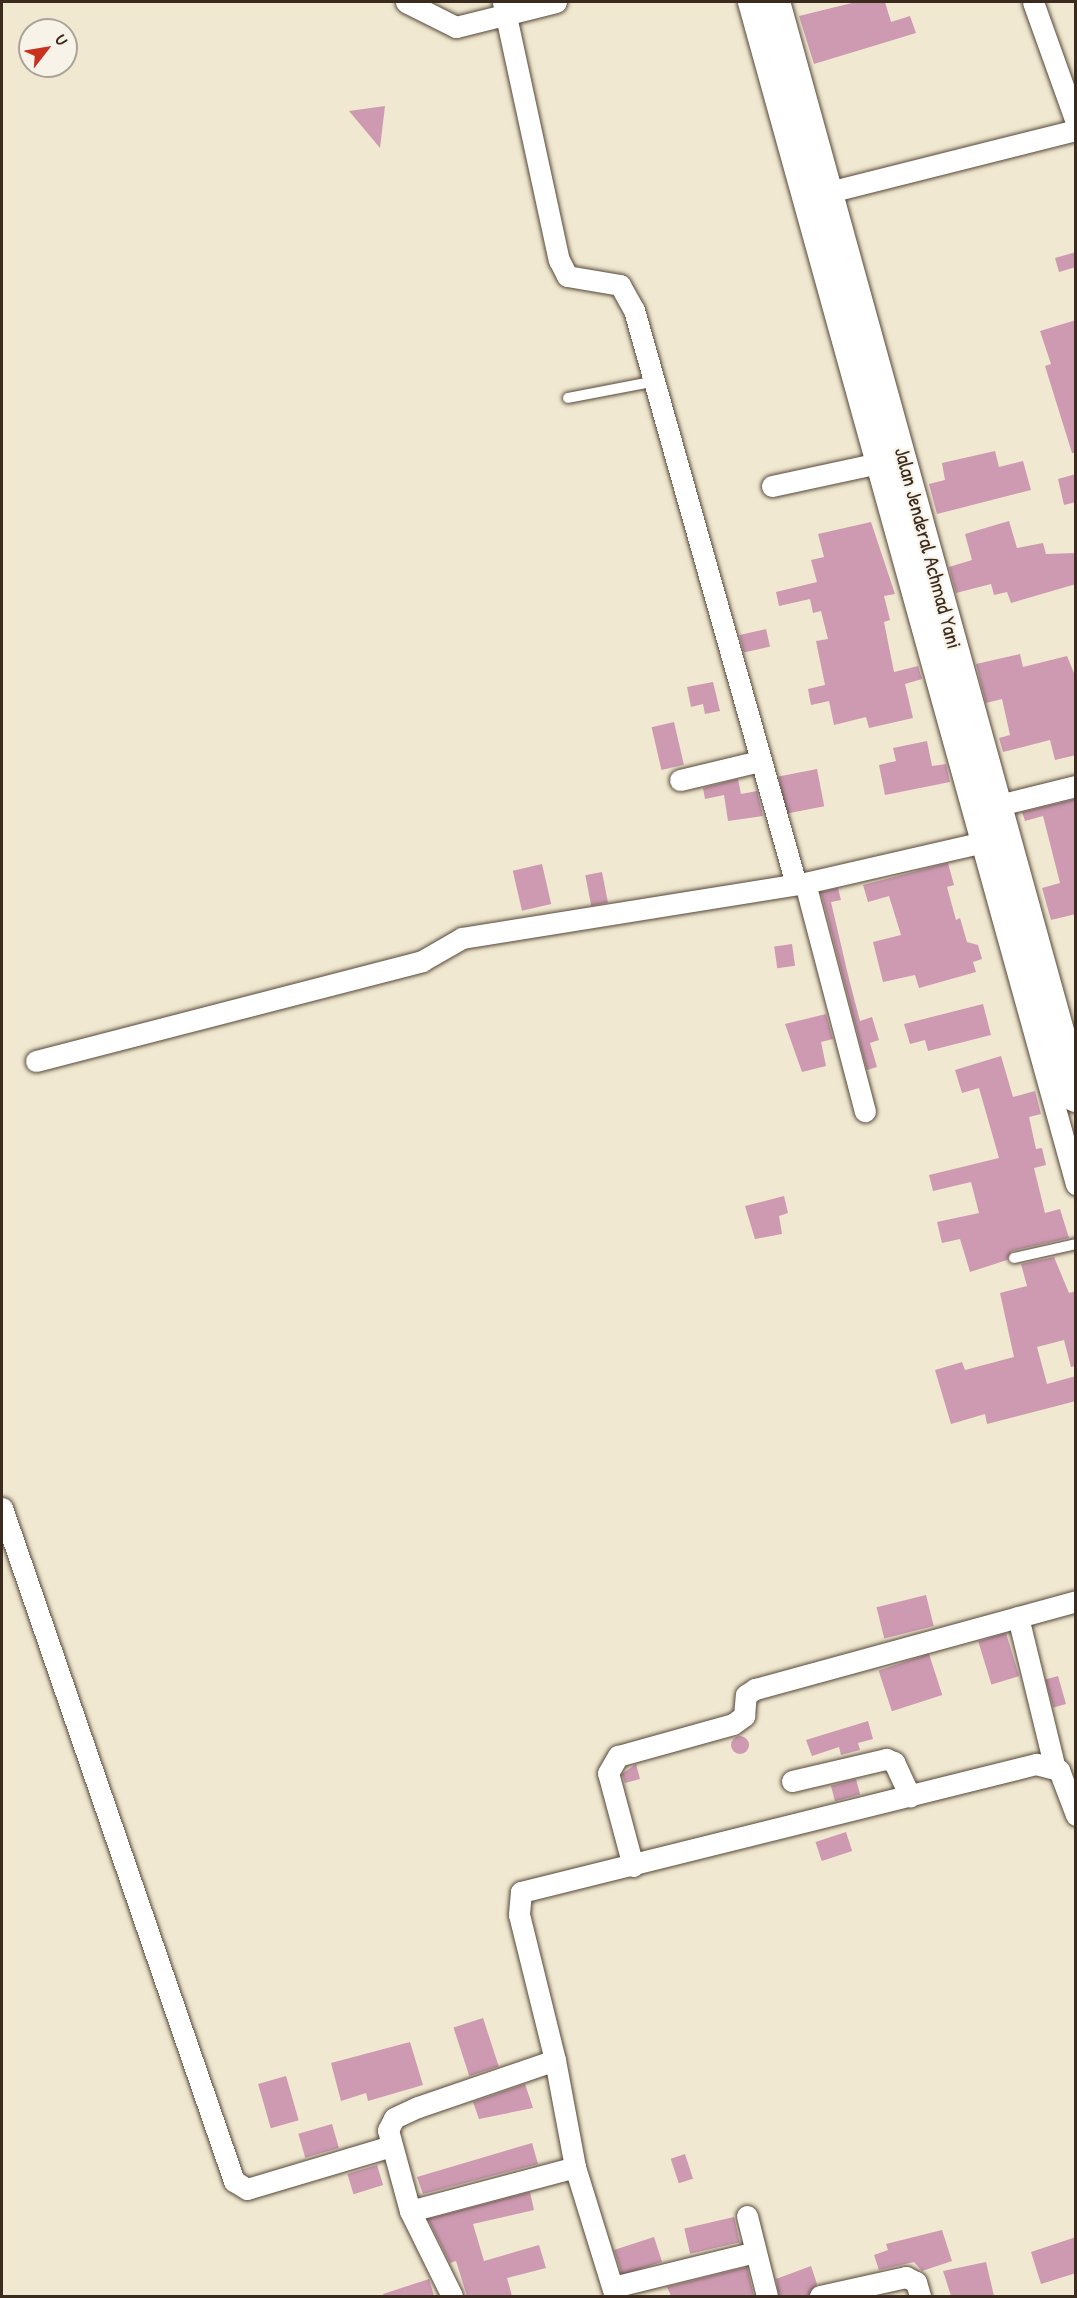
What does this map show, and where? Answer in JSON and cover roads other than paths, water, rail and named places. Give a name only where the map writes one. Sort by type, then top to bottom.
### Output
[{"type":"main road","name":"Jalan Jenderal Achmad Yani","points":[[774,2],[1071,1064],[1076,1096]]},
{"type":"street","points":[[406,2],[452,26],[504,7],[556,2]]},
{"type":"street","points":[[748,2],[878,463],[980,843],[1076,1184]]},
{"type":"street","points":[[1034,2],[1076,122]]},
{"type":"street","points":[[504,7],[563,272],[620,285],[634,310],[651,382],[760,761],[800,884],[866,1111]]},
{"type":"street","points":[[829,192],[1076,130]]},
{"type":"street","points":[[772,486],[878,463]]},
{"type":"street","points":[[680,780],[760,761]]},
{"type":"street","points":[[999,805],[1076,786]]},
{"type":"street","points":[[36,1061],[422,961],[462,938],[800,884],[980,843]]},
{"type":"street","points":[[2,1508],[234,2181],[246,2188],[391,2145]]},
{"type":"street","points":[[633,1866],[608,1773],[618,1756],[733,1724],[744,1716],[746,1695],[755,1689],[1076,1601]]},
{"type":"street","points":[[1018,1617],[1054,1765],[1076,1815]]},
{"type":"street","points":[[792,1781],[886,1759],[894,1762],[910,1796]]},
{"type":"street","points":[[755,2252],[614,2292],[575,2167],[555,2060],[518,1899],[532,1886],[553,1880],[633,1866],[1023,1767],[1054,1765]]},
{"type":"street","points":[[452,2296],[410,2211],[388,2130],[394,2118],[555,2060]]},
{"type":"street","points":[[410,2211],[575,2167]]},
{"type":"street","points":[[747,2216],[767,2296]]},
{"type":"street","points":[[820,2296],[906,2277],[916,2282],[920,2296]]},
{"type":"lane","points":[[568,398],[651,382]]},
{"type":"lane","points":[[1014,1258],[1076,1244]]}]
